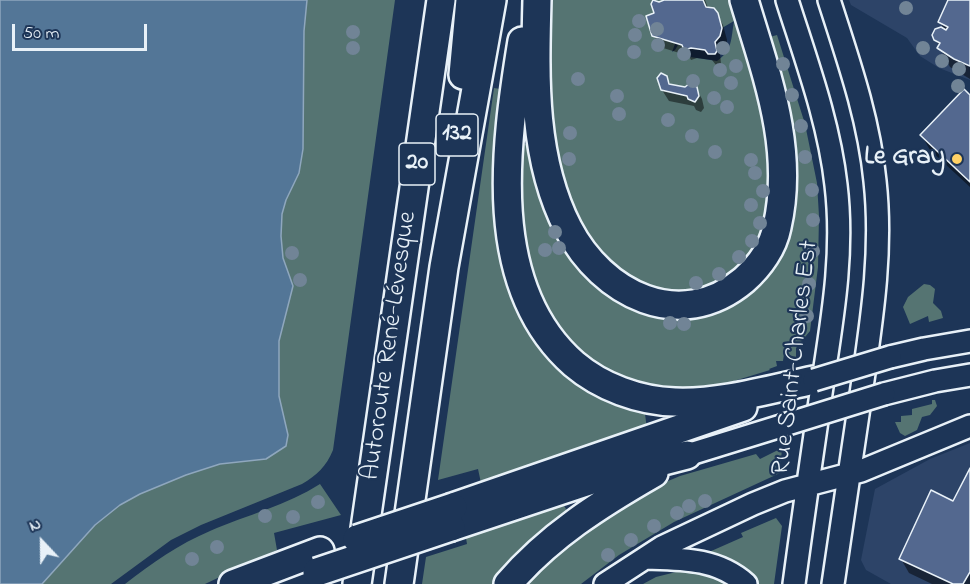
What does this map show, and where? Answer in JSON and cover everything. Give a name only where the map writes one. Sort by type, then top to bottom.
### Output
[{"type":"highway","name":"Autoroute René-Lévesque","points":[[357,584],[441,0]]},
{"type":"highway","name":"Autoroute René-Lévesque","points":[[444,267],[470,0]]},
{"type":"highway","name":"Autoroute René-Lévesque","points":[[399,584],[444,267],[492,0]]},
{"type":"highway","points":[[528,0],[515,91],[507,186],[509,225],[515,264],[526,296],[540,324],[558,349],[582,371],[614,388],[645,398],[693,402],[783,389]]},
{"type":"highway","points":[[537,0],[536,81],[539,123],[551,184],[568,227],[586,256],[618,286],[648,301],[683,305],[712,299],[735,287],[758,266],[777,230],[783,179],[780,129],[772,90],[744,0]]},
{"type":"highway","points":[[233,584],[319,562],[452,517],[783,389],[814,380]]},
{"type":"highway","points":[[452,517],[687,454]]},
{"type":"highway","points":[[508,584],[548,543],[579,518],[687,454]]},
{"type":"highway","points":[[283,584],[319,562]]},
{"type":"street","name":"Rue Saint-Charles Est","points":[[787,0],[830,147],[836,184],[839,227],[836,291],[794,584]]},
{"type":"street","points":[[829,0],[866,124],[877,202],[874,301],[833,584]]},
{"type":"street","points":[[814,380],[890,357],[970,341]]},
{"type":"street","points":[[687,454],[884,394],[970,375]]},
{"type":"street","points":[[605,584],[644,558],[682,537],[753,504],[785,491],[850,474],[970,426]]},
{"type":"street","points":[[644,558],[700,561],[722,568],[746,584]]},
{"type":"shaded area","points":[[0,0],[307,0],[304,31],[303,149],[299,173],[282,214],[283,258],[293,286],[279,341],[279,396],[288,435],[286,446],[266,459],[220,464],[186,475],[120,505],[95,525],[42,584],[0,584]]},
{"type":"shaded area","points":[[849,0],[970,0],[970,80],[939,68],[920,56],[907,38],[851,5]]},
{"type":"shaded area","points":[[970,443],[970,584],[891,584],[866,570],[861,560],[875,489],[930,459]]},
{"type":"green space","points":[[265,0],[395,0],[333,450],[320,470],[302,484],[201,525],[171,540],[111,584],[14,584],[0,265]]},
{"type":"green space","points":[[550,0],[666,0],[680,18],[672,52],[678,45],[682,45],[681,52],[690,57],[717,61],[729,48],[734,21],[722,28],[716,11],[706,7],[703,0],[736,0],[770,129],[771,209],[753,256],[718,285],[677,294],[644,288],[602,259],[571,208],[554,150],[546,63]]},
{"type":"green space","points":[[777,35],[805,124],[817,183],[818,267],[810,331],[796,348],[796,357],[784,354],[783,361],[776,361],[777,366],[770,370],[724,384],[684,389],[656,388],[628,381],[599,367],[575,350],[540,301],[522,233],[520,144],[533,144],[551,215],[650,310],[774,261],[766,38]]},
{"type":"green space","points":[[494,88],[507,90],[508,271],[614,403],[645,414],[647,429],[481,483],[478,469],[438,480]]},
{"type":"green space","points":[[924,284],[935,289],[933,303],[941,311],[943,318],[929,322],[928,316],[910,324],[903,307],[908,297]]},
{"type":"green space","points":[[932,400],[935,400],[937,406],[930,415],[922,417],[917,430],[905,436],[900,433],[895,422],[901,422],[901,416],[912,415],[912,409],[932,404]]},
{"type":"green space","points":[[782,448],[780,473],[674,522],[619,555],[581,584],[522,584],[554,551],[635,495],[680,476],[756,454],[760,459]]},
{"type":"green space","points":[[320,484],[341,515],[274,533],[277,550],[205,584],[125,584],[187,542],[294,498]]},
{"type":"green space","points":[[563,504],[569,514],[516,559],[493,584],[422,584],[426,557],[467,544],[466,538]]},
{"type":"green space","points":[[776,518],[782,526],[774,584],[758,584],[737,565],[709,552],[743,537],[741,533]]},
{"type":"green space","points":[[680,571],[710,575],[729,584],[643,584],[656,577]]},
{"type":"building","points":[[653,0],[659,2],[703,0],[706,7],[714,8],[718,13],[722,28],[715,42],[717,51],[715,54],[691,48],[684,50],[682,45],[652,36],[646,16],[654,13],[651,4]]},
{"type":"building","points":[[948,0],[970,0],[970,66],[937,48],[940,43],[934,40],[932,35],[935,29],[941,27],[946,30],[948,27],[938,22]]},
{"type":"building","points":[[661,73],[667,76],[669,84],[685,87],[690,83],[697,87],[699,96],[695,102],[687,96],[661,90],[657,78]]},
{"type":"building","name":"Le Gray","points":[[964,89],[970,95],[970,182],[920,135]]},
{"type":"building","points":[[970,468],[970,572],[963,584],[953,584],[899,559],[931,490],[953,501]]},
{"type":"place","name":"Le Gray","points":[[957,159]]}]
